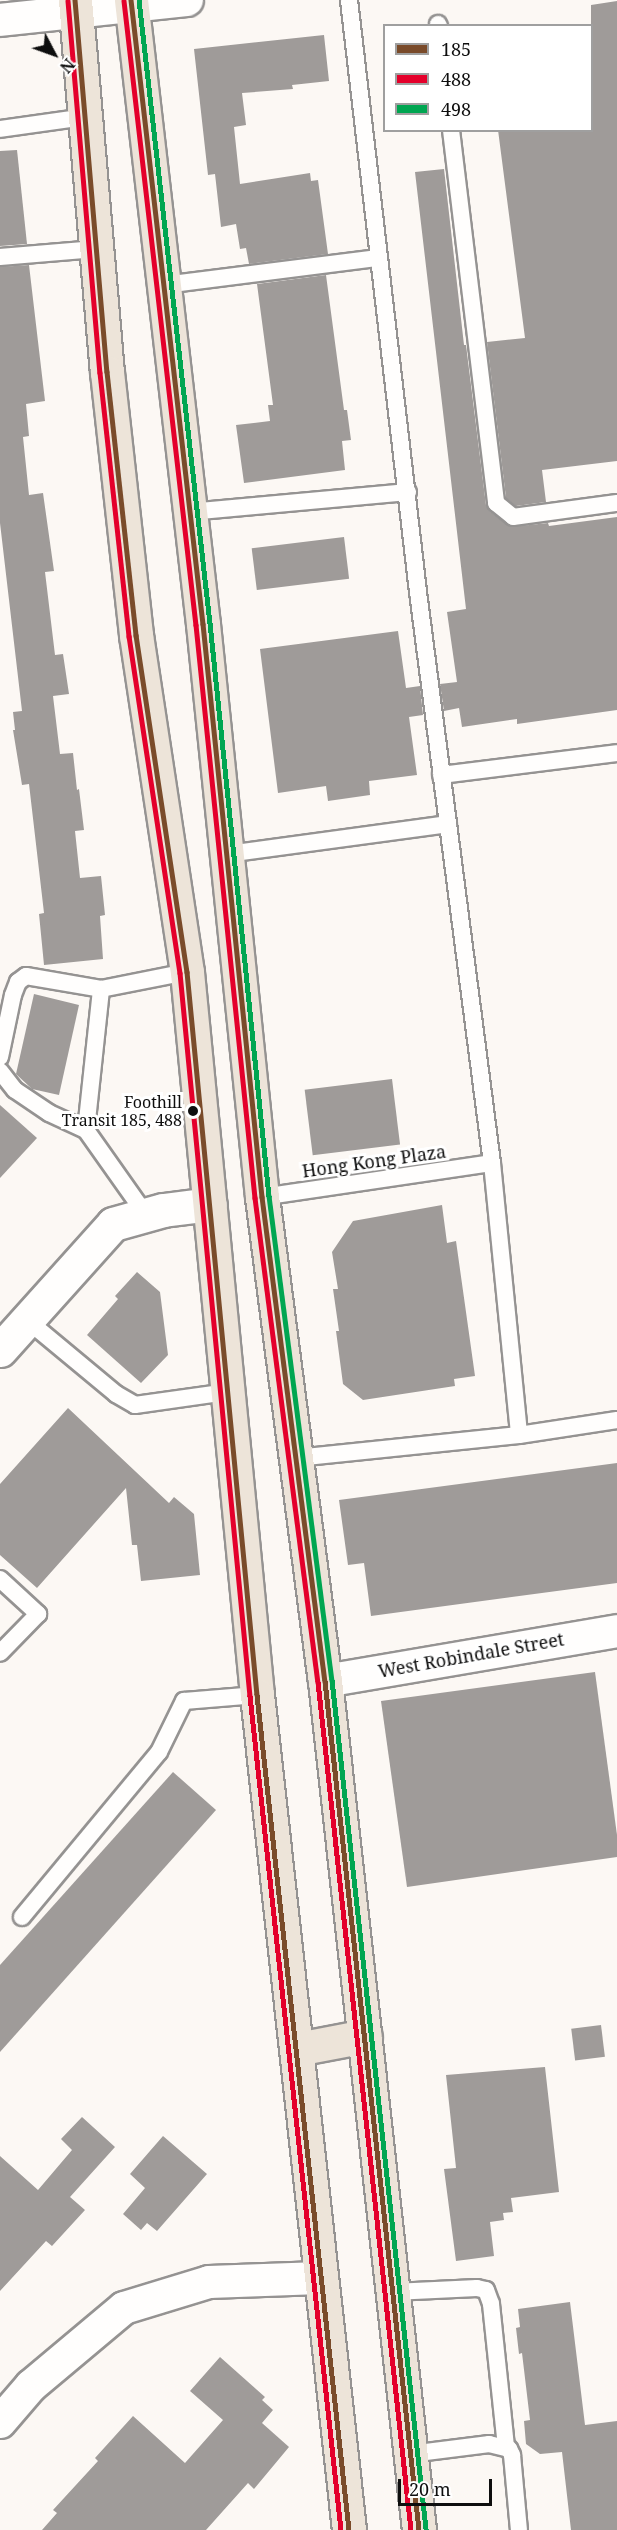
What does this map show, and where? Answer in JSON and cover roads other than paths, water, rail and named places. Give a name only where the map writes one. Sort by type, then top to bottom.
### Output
[{"type":"main road","points":[[132,3],[227,854],[262,1197],[325,1681],[419,2530]]},
{"type":"main road","points":[[75,7],[96,249],[136,634],[187,972],[257,1695],[349,2530]]},
{"type":"main road","points":[[297,2049],[365,2036]]},
{"type":"street","points":[[0,20],[75,7],[187,0]]},
{"type":"street","points":[[0,1350],[113,1224],[146,1215],[210,1204]]},
{"type":"street","name":"West Robindale Street","points":[[325,1681],[617,1631]]},
{"type":"street","points":[[0,2422],[32,2386],[124,2308],[209,2282],[320,2278]]},
{"type":"lane","points":[[349,0],[441,775],[492,1163],[519,1435]]},
{"type":"lane","points":[[0,129],[85,117]]},
{"type":"lane","points":[[451,132],[496,502],[513,517],[617,503]]},
{"type":"lane","points":[[0,257],[96,249]]},
{"type":"lane","points":[[164,285],[378,258]]},
{"type":"lane","points":[[189,512],[408,492]]},
{"type":"lane","points":[[441,775],[617,753]]},
{"type":"lane","points":[[227,854],[448,824]]},
{"type":"lane","points":[[0,1057],[13,995],[18,982],[26,976],[101,988],[187,972]]},
{"type":"lane","points":[[86,1130],[101,988]]},
{"type":"lane","points":[[0,1071],[15,1090],[48,1113],[86,1130],[146,1215]]},
{"type":"lane","name":"Hong Kong Plaza","points":[[262,1197],[492,1163]]},
{"type":"lane","points":[[27,1320],[116,1394],[135,1406],[189,1400],[228,1392]]},
{"type":"lane","points":[[296,1458],[519,1435],[617,1420]]},
{"type":"lane","points":[[0,1579],[38,1614],[0,1653]]},
{"type":"lane","points":[[22,1917],[159,1752],[184,1701],[257,1695]]},
{"type":"lane","points":[[393,2292],[477,2288],[486,2290],[491,2304],[506,2447],[512,2455],[519,2530]]},
{"type":"lane","points":[[410,2454],[489,2444],[506,2447]]},
{"type":"place","name":"Foothill Transit 185, 488","points":[[193,1111]]}]
